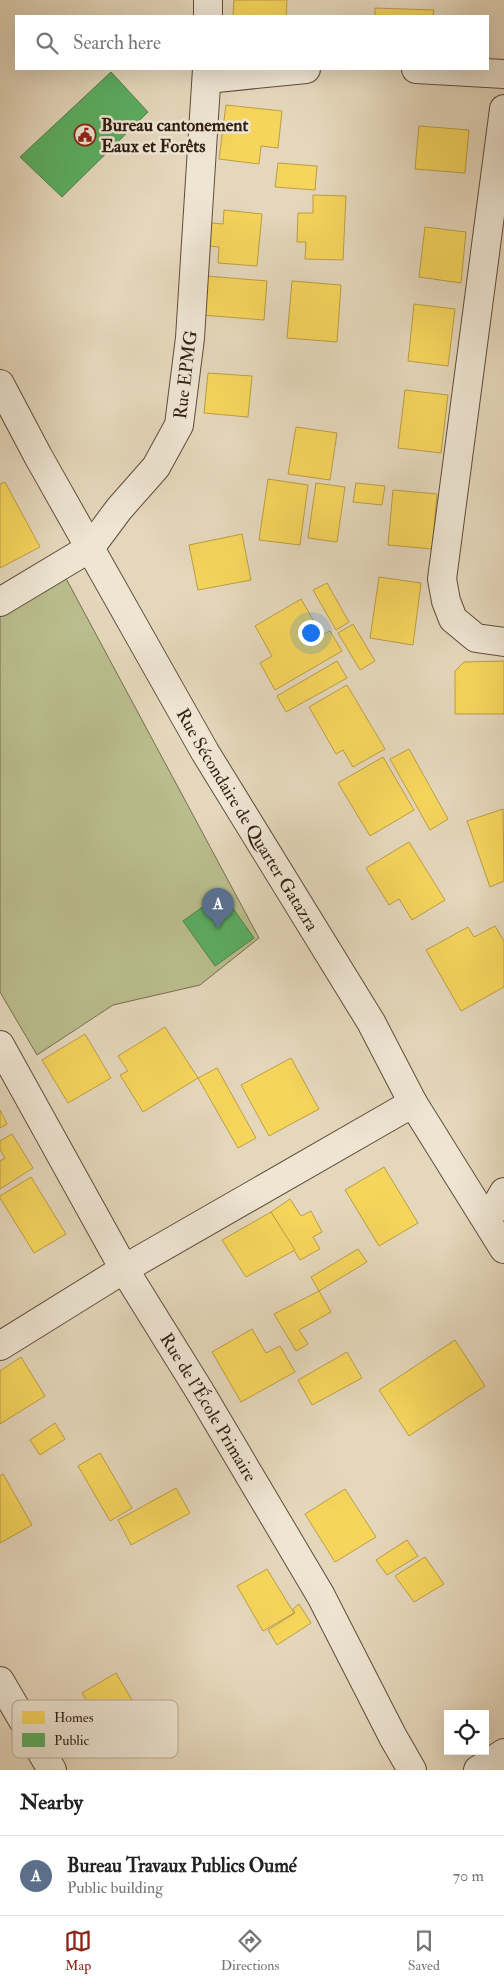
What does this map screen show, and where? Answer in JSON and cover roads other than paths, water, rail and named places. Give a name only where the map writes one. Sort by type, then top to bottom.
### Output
[{"type":"street","points":[[208,0],[208,15]]},
{"type":"street","points":[[207,74],[286,70]]},
{"type":"street","points":[[434,70],[504,74]]},
{"type":"street","name":"Rue EPMG","points":[[0,602],[90,548],[119,509],[156,467],[179,424],[190,338],[207,74]]},
{"type":"street","points":[[504,109],[442,578],[446,601],[454,619],[476,638],[504,642]]},
{"type":"street","name":"Rue Sécondaire de Quarter Gatazra","points":[[0,384],[38,456],[205,752],[371,1022],[413,1104],[504,1249]]},
{"type":"street","name":"Rue de l'École Primaire","points":[[0,1045],[124,1269],[200,1390],[321,1596],[393,1737],[412,1770]]},
{"type":"street","points":[[0,1346],[124,1269],[413,1104]]},
{"type":"street","points":[[487,1221],[504,1192]]},
{"type":"street","points":[[0,1681],[12,1702]]},
{"type":"street","points":[[478,1770],[504,1754]]},
{"type":"street","points":[[45,1758],[52,1770]]},
{"type":"place","name":"Bureau cantonement Eaux et Forêts","points":[[85,135]]},
{"type":"place","name":"Bureau Travaux Publics Oumé","points":[[218,929]]}]
